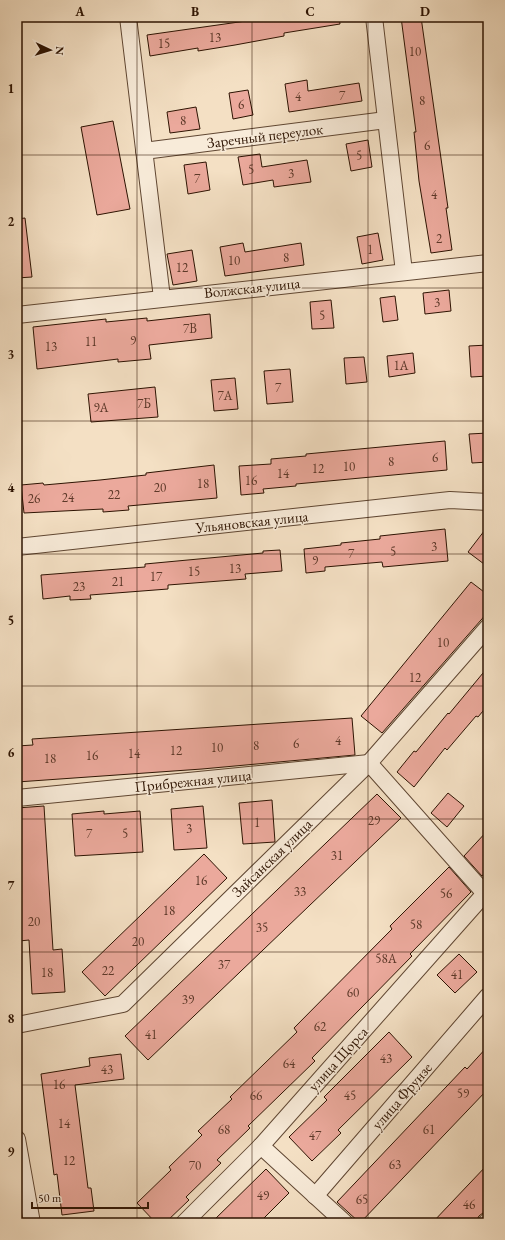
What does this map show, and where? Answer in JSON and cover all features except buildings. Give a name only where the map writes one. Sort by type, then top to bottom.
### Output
[{"type":"street","points":[[128,17],[162,298]]},
{"type":"street","points":[[374,17],[404,272]]},
{"type":"street","name":"Заречный переулок","points":[[144,151],[386,120]]},
{"type":"street","name":"Волжская улица","points":[[17,315],[488,263]]},
{"type":"street","name":"Ульяновская улица","points":[[17,547],[450,500],[488,502]]},
{"type":"street","name":"Зайсанская улица","points":[[17,1025],[122,1004],[369,763],[488,627]]},
{"type":"street","points":[[369,763],[487,894]]},
{"type":"street","name":"Прибрежная улица","points":[[17,798],[369,763]]},
{"type":"street","name":"улица Щорса","points":[[184,1223],[260,1146],[487,894]]},
{"type":"street","name":"улица Фрунзе","points":[[315,1196],[488,996]]},
{"type":"street","points":[[17,1138],[32,1223]]},
{"type":"street","points":[[260,1146],[345,1223]]}]
